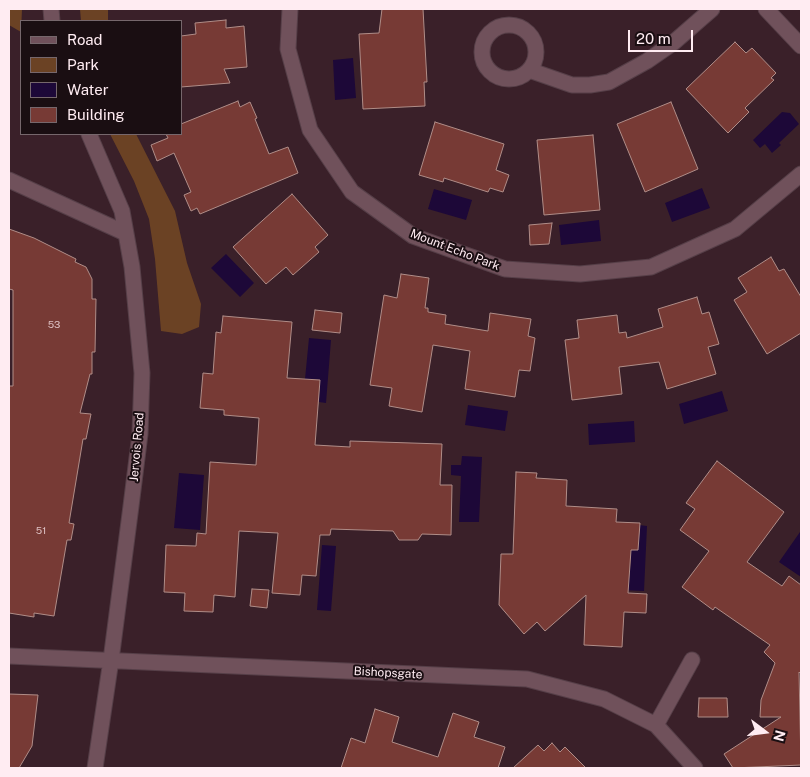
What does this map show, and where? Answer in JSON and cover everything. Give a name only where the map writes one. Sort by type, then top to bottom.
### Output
[{"type":"street","name":"Mount Echo Park","points":[[290,9],[288,49],[310,130],[352,192],[412,236],[505,269],[580,274],[651,267],[735,228],[801,174]]},
{"type":"street","points":[[529,70],[572,85],[609,82],[659,53],[712,9]]},
{"type":"street","points":[[766,9],[801,46]]},
{"type":"street","name":"Jervois Road","points":[[89,135],[122,211],[132,267],[142,373],[140,434],[95,768]]},
{"type":"street","points":[[9,180],[125,233]]},
{"type":"street","points":[[9,656],[111,660]]},
{"type":"street","name":"Bishopsgate","points":[[111,660],[527,679],[604,699],[656,725],[695,768]]},
{"type":"street","points":[[656,725],[692,660]]},
{"type":"green space","points":[[9,9],[22,9],[20,31],[9,25]]},
{"type":"green space","points":[[80,9],[108,9],[108,20],[81,20]]},
{"type":"green space","points":[[111,135],[137,135],[175,211],[187,263],[201,304],[199,327],[182,334],[161,331],[155,259],[149,219],[134,181]]},
{"type":"water","points":[[353,58],[356,98],[335,100],[333,60]]},
{"type":"water","points":[[782,112],[790,113],[799,124],[779,143],[781,145],[772,153],[765,144],[760,148],[753,140]]},
{"type":"water","points":[[702,188],[710,208],[672,222],[665,203]]},
{"type":"water","points":[[434,189],[472,200],[466,220],[428,209]]},
{"type":"water","points":[[599,220],[601,241],[561,245],[559,225]]},
{"type":"water","points":[[226,254],[254,283],[240,297],[211,268]]},
{"type":"water","points":[[309,338],[331,340],[326,403],[319,402],[320,380],[305,379]]},
{"type":"water","points":[[722,391],[728,411],[684,424],[679,404]]},
{"type":"water","points":[[468,405],[508,411],[505,431],[465,425]]},
{"type":"water","points":[[634,421],[635,442],[589,445],[588,424]]},
{"type":"water","points":[[462,456],[482,457],[479,522],[459,522],[461,476],[451,475],[451,465],[461,465]]},
{"type":"water","points":[[179,473],[204,475],[200,530],[174,528]]},
{"type":"water","points":[[639,525],[647,526],[644,591],[621,590],[622,570],[630,570],[631,556],[622,555]]},
{"type":"water","points":[[801,533],[801,577],[779,562]]},
{"type":"water","points":[[322,545],[336,546],[331,611],[317,610]]},
{"type":"building","points":[[382,9],[423,9],[427,82],[424,82],[425,106],[363,109],[359,34],[379,33]]},
{"type":"building","points":[[226,20],[226,28],[244,26],[247,67],[224,69],[230,83],[182,87],[182,36],[196,34],[195,23]]},
{"type":"building","points":[[735,42],[746,53],[752,48],[776,73],[771,78],[774,80],[745,108],[749,112],[728,133],[686,89]]},
{"type":"building","points":[[238,101],[240,107],[250,102],[269,154],[288,147],[298,173],[200,214],[197,208],[191,211],[184,195],[191,192],[174,153],[157,161],[151,145],[168,138],[166,135],[182,135],[182,124]]},
{"type":"building","points":[[671,102],[698,169],[645,192],[617,124]]},
{"type":"building","points":[[435,122],[504,144],[496,170],[509,175],[503,192],[490,188],[488,192],[444,178],[443,182],[419,175]]},
{"type":"building","points":[[593,135],[600,210],[544,215],[537,140]]},
{"type":"building","points":[[292,194],[328,235],[315,247],[319,252],[293,275],[286,267],[266,284],[233,247]]},
{"type":"building","points":[[552,223],[549,244],[530,245],[529,225]]},
{"type":"building","points":[[9,229],[34,238],[76,259],[75,262],[86,267],[92,279],[92,299],[96,299],[95,352],[92,352],[92,374],[90,374],[80,413],[91,414],[86,439],[83,439],[69,523],[74,524],[71,540],[67,540],[54,616],[34,613],[34,617],[9,613],[9,386],[13,386],[13,290],[9,289]]},
{"type":"building","points":[[771,257],[779,271],[784,269],[801,297],[801,333],[767,354],[734,300],[747,292],[738,278]]},
{"type":"building","points":[[401,274],[429,278],[425,308],[428,308],[428,312],[446,315],[445,324],[488,331],[490,313],[531,319],[528,336],[535,338],[530,371],[519,370],[515,397],[465,389],[470,351],[433,345],[422,412],[389,406],[392,388],[370,385],[384,295],[397,298]]},
{"type":"building","points":[[697,297],[702,314],[709,312],[719,344],[708,347],[716,374],[667,389],[659,362],[619,367],[622,394],[572,400],[565,340],[579,338],[577,320],[617,315],[619,333],[626,332],[627,338],[663,327],[658,309]]},
{"type":"building","points":[[315,310],[342,313],[340,333],[312,330]]},
{"type":"building","points":[[223,316],[292,322],[287,378],[320,380],[315,445],[350,447],[350,441],[442,444],[440,485],[452,485],[451,535],[422,534],[418,540],[399,540],[393,531],[331,529],[330,535],[320,535],[316,576],[302,575],[300,595],[272,593],[278,533],[239,531],[235,597],[214,595],[213,612],[184,611],[185,593],[164,592],[166,545],[196,546],[197,533],[206,534],[210,462],[256,465],[259,418],[224,415],[224,410],[200,408],[203,373],[213,374],[216,332],[221,333]]},
{"type":"building","points":[[717,461],[784,512],[747,562],[782,586],[789,576],[801,585],[801,674],[799,672],[801,765],[733,768],[724,754],[781,717],[760,717],[761,700],[775,663],[764,652],[770,645],[715,607],[713,610],[682,587],[709,551],[680,530],[695,509],[686,503]]},
{"type":"building","points":[[516,472],[537,473],[536,478],[567,480],[566,506],[617,509],[616,522],[640,523],[638,550],[631,550],[628,593],[647,594],[646,613],[624,612],[622,647],[584,645],[586,595],[545,631],[537,622],[524,634],[499,605],[501,554],[513,554]]},
{"type":"building","points":[[252,589],[269,590],[267,608],[250,606]]},
{"type":"building","points":[[9,694],[38,695],[32,746],[19,768],[9,768]]},
{"type":"building","points":[[699,698],[727,698],[728,717],[698,717]]},
{"type":"building","points":[[375,709],[399,717],[392,742],[438,757],[453,713],[479,722],[474,737],[505,747],[498,768],[341,768],[351,738],[365,743]]},
{"type":"building","points":[[552,743],[560,752],[565,747],[586,768],[513,768],[538,745],[544,751]]}]
